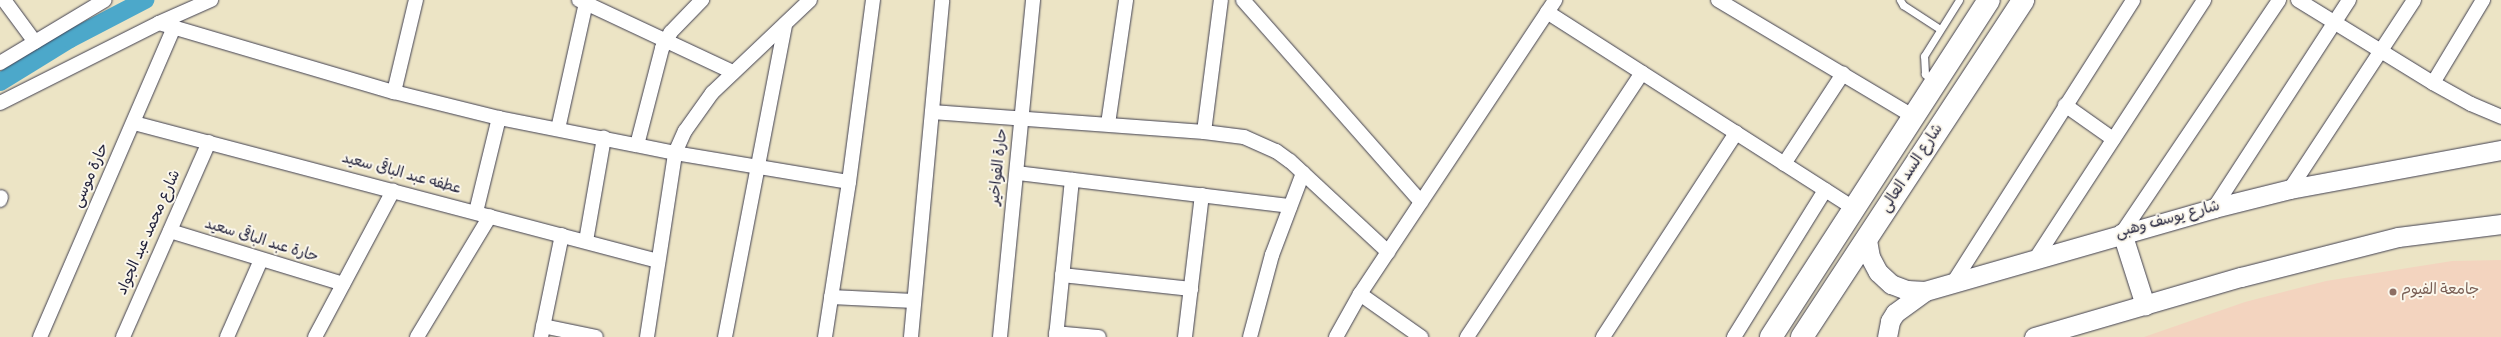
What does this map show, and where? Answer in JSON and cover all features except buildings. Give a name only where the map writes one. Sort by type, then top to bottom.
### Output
[{"type":"main road","name":"شارع السد العالى","points":[[1771,337],[1989,0]]},
{"type":"main road","name":"شارع السد العالى","points":[[1802,337],[2023,0]]},
{"type":"main road","name":"شارع يوسف وهبى","points":[[1867,240],[1870,257],[1878,272],[1891,284],[1907,290],[1925,291],[2122,233],[2290,189],[2501,150]]},
{"type":"main road","points":[[2044,335],[2073,332],[2145,305],[2241,277],[2398,237],[2501,224]]},
{"type":"main road","points":[[2122,233],[2145,305]]},
{"type":"main road","points":[[1888,337],[1890,321],[1895,313],[1925,291]]},
{"type":"street","points":[[4,0],[35,42]]},
{"type":"street","points":[[2,58],[35,42],[105,0]]},
{"type":"street","points":[[0,103],[159,23],[211,0]]},
{"type":"street","points":[[394,92],[416,0]]},
{"type":"street","points":[[637,145],[666,40],[702,0]]},
{"type":"street","points":[[647,337],[675,153],[697,111],[733,72],[810,0]]},
{"type":"street","points":[[825,337],[849,182],[873,0]]},
{"type":"street","points":[[911,337],[942,0]]},
{"type":"street","name":"حارة الفواخير","points":[[1000,337],[1033,0]]},
{"type":"street","points":[[1108,124],[1126,0]]},
{"type":"street","points":[[1204,132],[1221,0]]},
{"type":"street","points":[[1243,0],[1421,202]]},
{"type":"street","points":[[1336,337],[1360,294],[1555,0]]},
{"type":"street","points":[[1718,0],[1914,117]]},
{"type":"street","points":[[1952,283],[2133,0]]},
{"type":"street","points":[[2036,258],[2204,0]]},
{"type":"street","points":[[2122,233],[2279,0]]},
{"type":"street","points":[[2298,0],[2433,83],[2471,104],[2501,117]]},
{"type":"street","points":[[2214,208],[2349,0]]},
{"type":"street","points":[[2290,189],[2414,0]]},
{"type":"street","points":[[2433,83],[2483,0]]},
{"type":"street","points":[[558,129],[582,2],[733,72]]},
{"type":"street","points":[[1547,12],[1854,208]]},
{"type":"street","points":[[159,23],[394,92],[499,118],[675,153],[849,182]]},
{"type":"street","points":[[725,337],[785,24]]},
{"type":"street","name":"حارة موسى","points":[[40,337],[134,123],[174,27]]},
{"type":"street","points":[[1467,337],[1642,73]]},
{"type":"street","points":[[1784,164],[1843,74]]},
{"type":"street","points":[[2065,105],[2113,139]]},
{"type":"street","points":[[932,112],[1108,124],[1238,136],[1260,143],[1276,151],[1303,173],[1388,252]]},
{"type":"street","points":[[476,212],[499,118]]},
{"type":"street","name":"عطفه عبد الباقى سعيد","points":[[134,123],[658,261]]},
{"type":"street","points":[[1603,337],[1736,133]]},
{"type":"street","points":[[586,241],[604,138]]},
{"type":"street","name":"شارع محمد عبد الجواد","points":[[123,337],[209,142]]},
{"type":"street","points":[[1017,173],[1290,206]]},
{"type":"street","points":[[1250,337],[1272,255],[1303,173]]},
{"type":"street","points":[[1072,180],[1056,335],[1099,337]]},
{"type":"street","points":[[315,337],[393,190]]},
{"type":"street","points":[[1734,337],[1825,190]]},
{"type":"street","points":[[1185,337],[1202,195]]},
{"type":"street","points":[[417,337],[490,216]]},
{"type":"street","name":"حارة عبد الباقى سعيد","points":[[170,231],[343,284]]},
{"type":"street","points":[[562,235],[542,332],[596,337]]},
{"type":"street","points":[[227,337],[262,260]]},
{"type":"street","points":[[1062,275],[1191,289]]},
{"type":"street","points":[[1360,294],[1421,337]]},
{"type":"street","points":[[831,297],[914,301]]},
{"type":"lane","points":[[1900,0],[1903,6],[1940,29]]},
{"type":"lane","points":[[1935,84],[1925,74],[1923,60],[1940,29],[1959,0]]},
{"type":"shaded area","name":"جامعة الفيوم","points":[[2501,260],[2501,337],[2144,337],[2245,302],[2326,281],[2452,261]]},
{"type":"waterway","points":[[0,82],[70,39],[145,0]]},
{"type":"place","name":"جامعة الفيوم","points":[[2393,292]]}]
